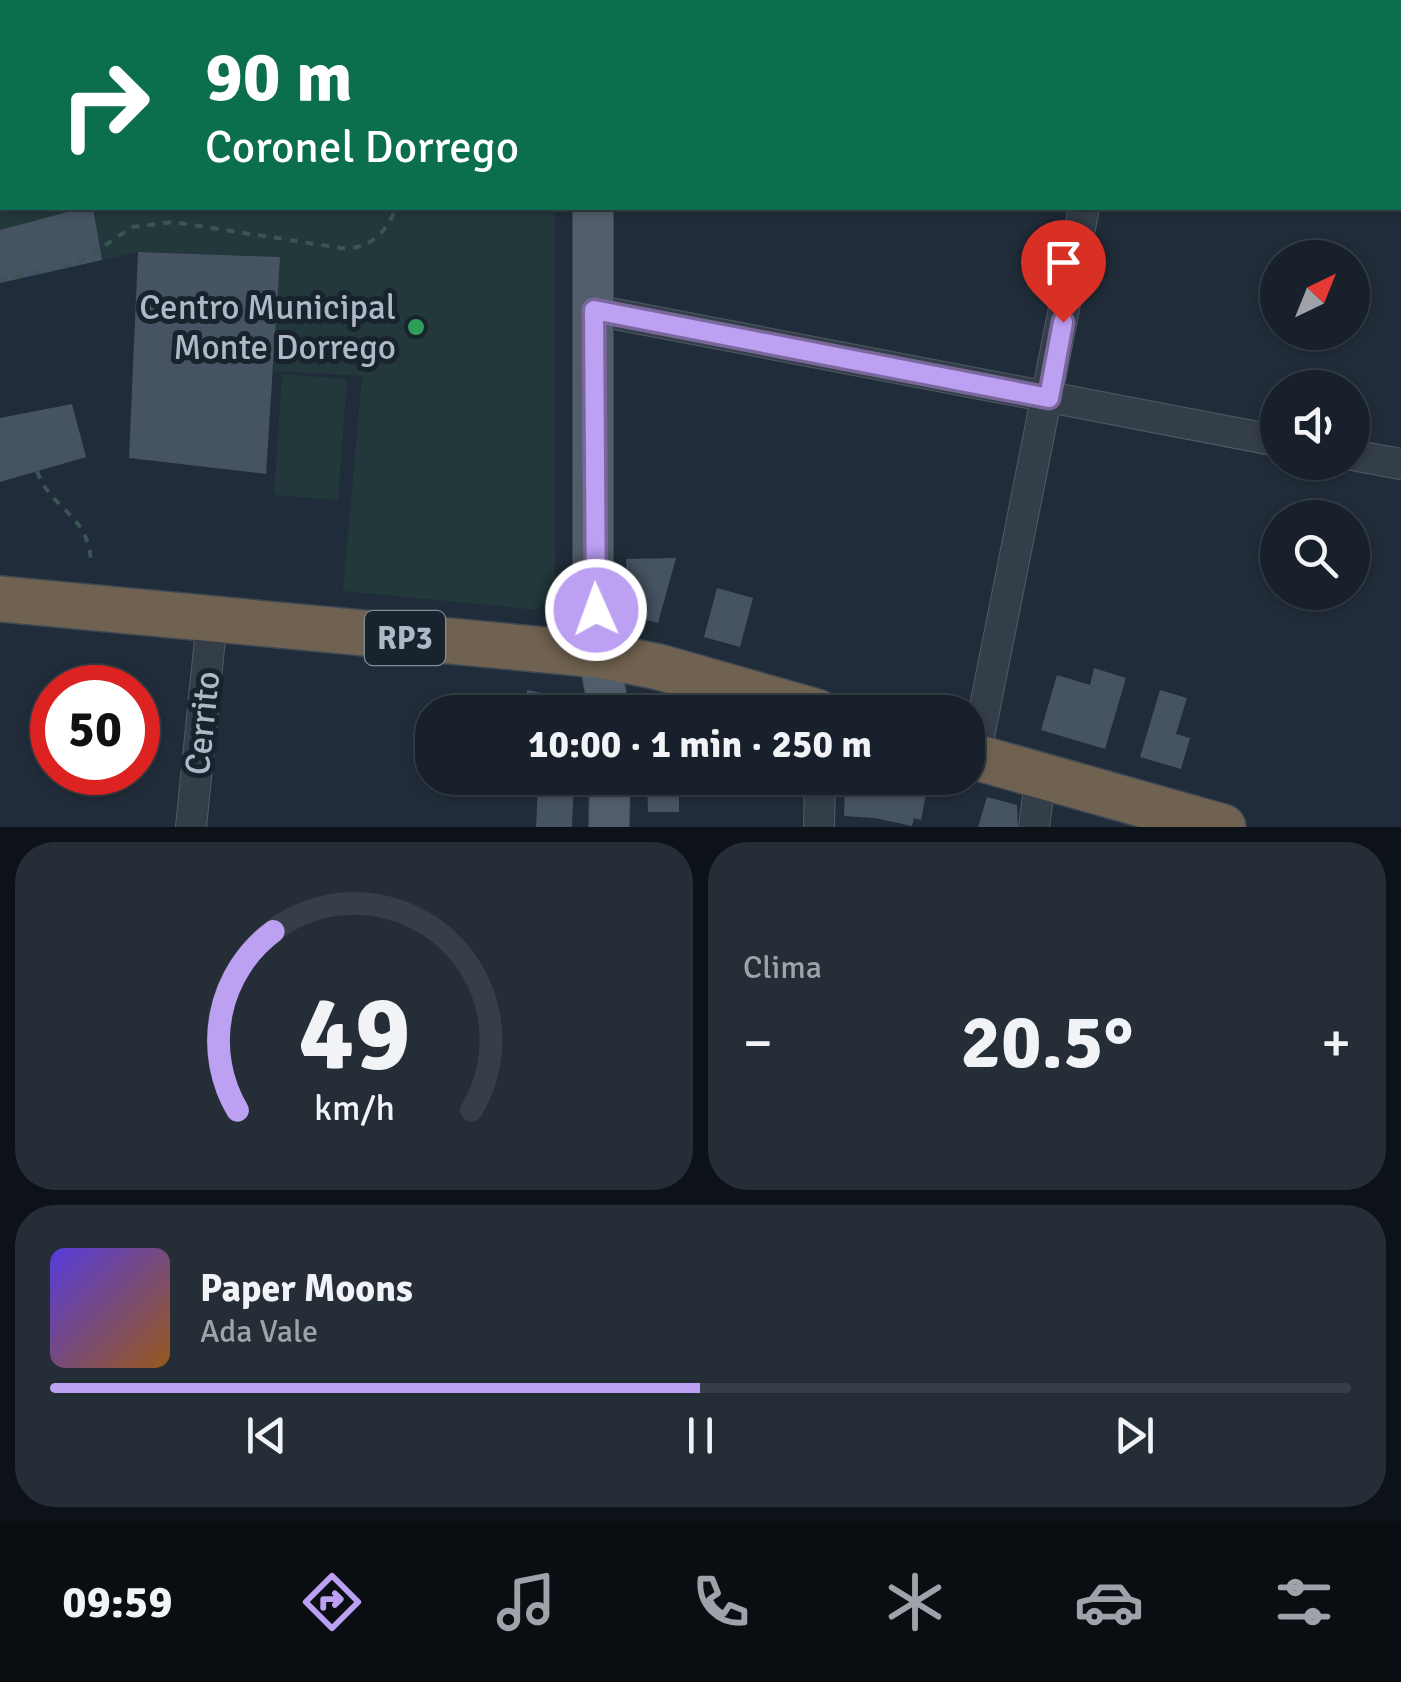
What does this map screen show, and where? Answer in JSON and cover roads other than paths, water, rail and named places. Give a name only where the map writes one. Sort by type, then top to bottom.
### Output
[{"type":"highway","name":"RP3","points":[[0,598],[599,656],[658,667],[757,695]]},
{"type":"highway","points":[[985,760],[1223,827]]},
{"type":"main road","points":[[594,210],[593,574],[606,695]]},
{"type":"main road","points":[[609,827],[610,795]]},
{"type":"street","points":[[984,695],[1049,398],[1084,210]]},
{"type":"street","points":[[594,310],[1260,438]]},
{"type":"street","points":[[1370,458],[1401,464]]},
{"type":"street","name":"Cerrito","points":[[192,827],[212,619]]},
{"type":"street","points":[[1034,827],[1040,774]]},
{"type":"street","points":[[819,827],[820,795]]},
{"type":"place","name":"Centro Municipal Monte Dorrego","points":[[416,327]]}]
